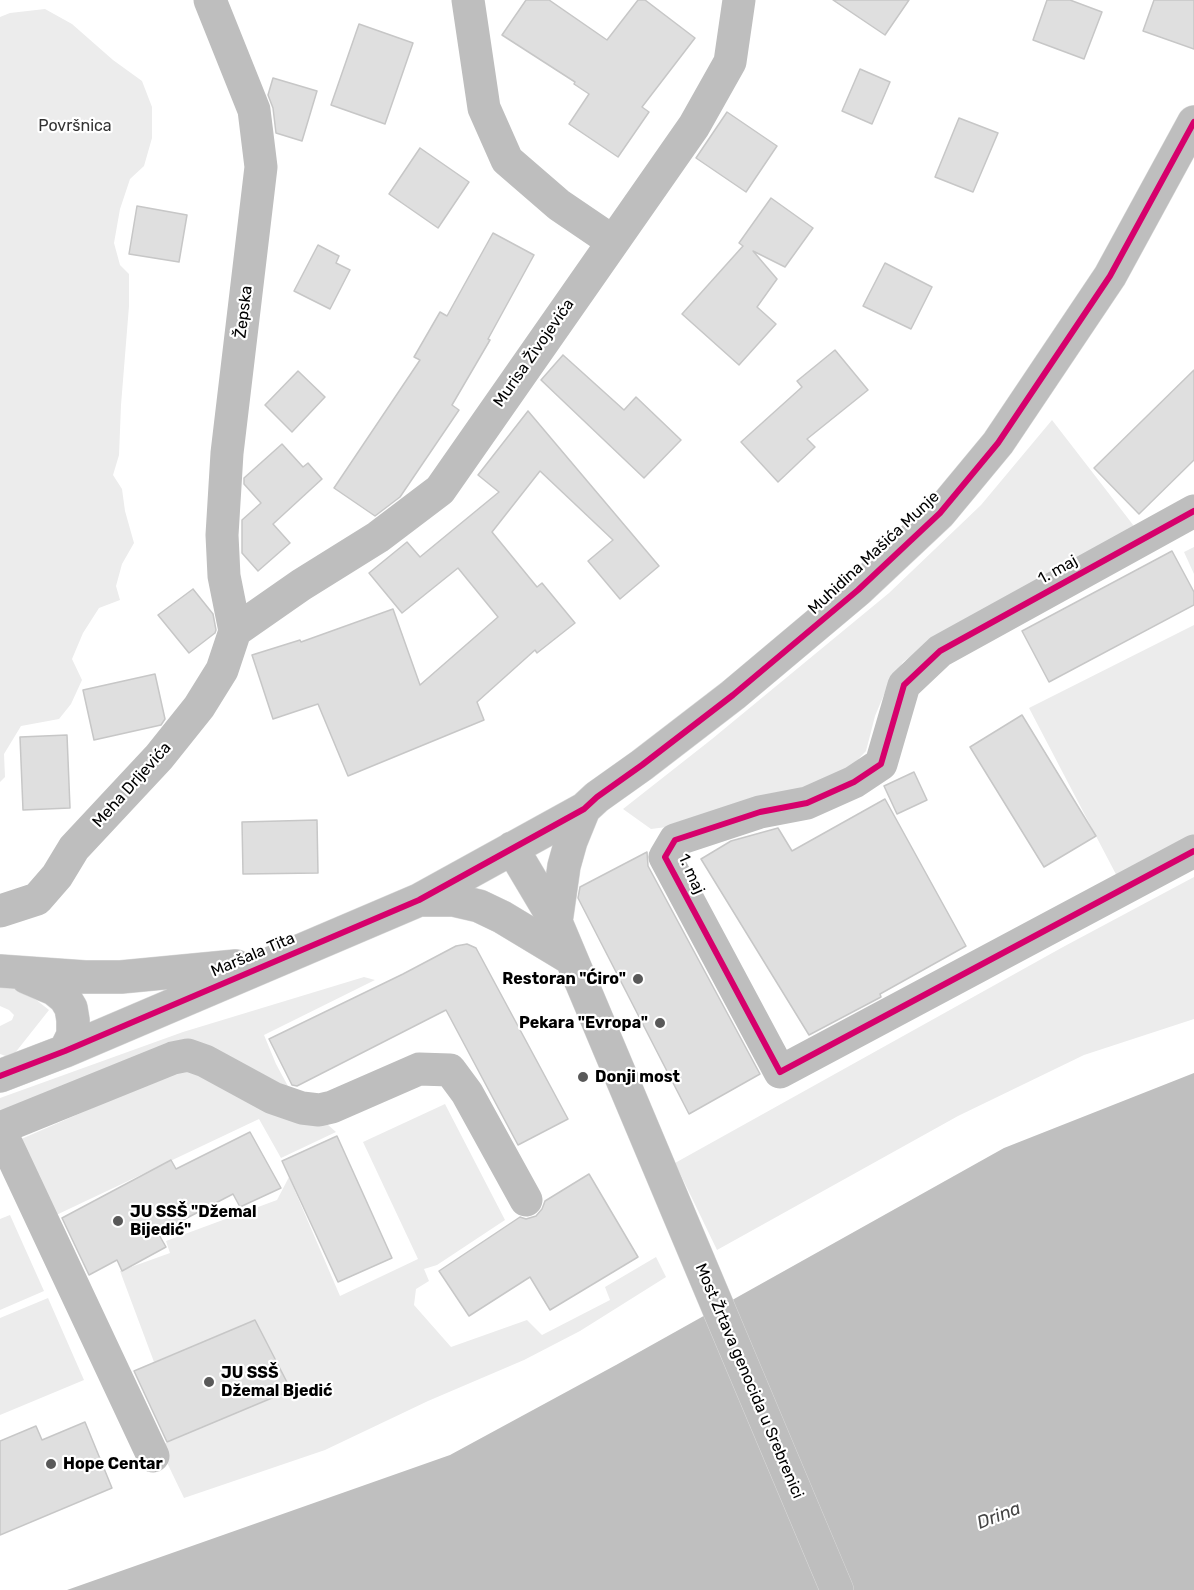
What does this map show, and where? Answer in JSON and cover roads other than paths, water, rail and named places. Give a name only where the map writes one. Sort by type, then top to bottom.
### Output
[{"type":"street","name":"Žepska","points":[[210,0],[254,110],[261,167],[227,453],[222,535],[224,576],[235,631]]},
{"type":"street","points":[[468,0],[484,108],[507,160],[559,205],[612,241]]},
{"type":"street","name":"Murisa Živojevića","points":[[235,631],[301,585],[378,537],[440,490],[694,126],[730,62],[739,0]]},
{"type":"street","name":"Muhidina Mašića Munje","points":[[512,848],[584,809],[733,695],[858,590],[940,513],[998,443],[1110,276],[1194,122]]},
{"type":"street","name":"1. maj","points":[[1194,511],[940,651],[904,686],[881,764],[863,776],[807,803],[760,812],[675,840],[665,857],[780,1072],[1194,851]]},
{"type":"street","name":"Meha Drljevića","points":[[0,911],[37,899],[57,876],[74,848],[159,757],[199,706],[222,670],[235,631]]},
{"type":"street","points":[[556,922],[564,866],[584,809]]},
{"type":"street","name":"Maršala Tita","points":[[0,1076],[419,900],[512,848]]},
{"type":"street","name":"Most Žrtava genocida u Srebrenici","points":[[512,848],[556,922],[837,1590]]},
{"type":"street","points":[[419,900],[453,900],[479,906],[570,958]]},
{"type":"street","points":[[5,971],[85,977],[120,977],[271,962]]},
{"type":"street","points":[[5,971],[54,989],[65,998],[71,1008],[73,1020],[73,1035],[65,1050]]},
{"type":"street","points":[[153,1456],[0,1129],[173,1058],[188,1055],[205,1060],[273,1098],[302,1108],[318,1110],[332,1107],[419,1069],[450,1070],[468,1093],[526,1200]]},
{"type":"water","name":"Drina","points":[[1194,1073],[1194,1590],[67,1590],[450,1455],[1004,1148]]},
{"type":"place","name":"Restoran \"Ćiro\"","points":[[638,979]]},
{"type":"place","name":"Pekara \"Evropa\"","points":[[660,1023]]},
{"type":"place","name":"Donji most","points":[[583,1077]]},
{"type":"place","name":"JU SSŠ \"Džemal Bijedić\"","points":[[118,1221]]},
{"type":"place","name":"JU SSŠ Džemal Bjedić","points":[[209,1382]]},
{"type":"place","name":"Hope Centar","points":[[51,1464]]},
{"type":"park label","name":"Površnica","points":[[75,126]]}]
